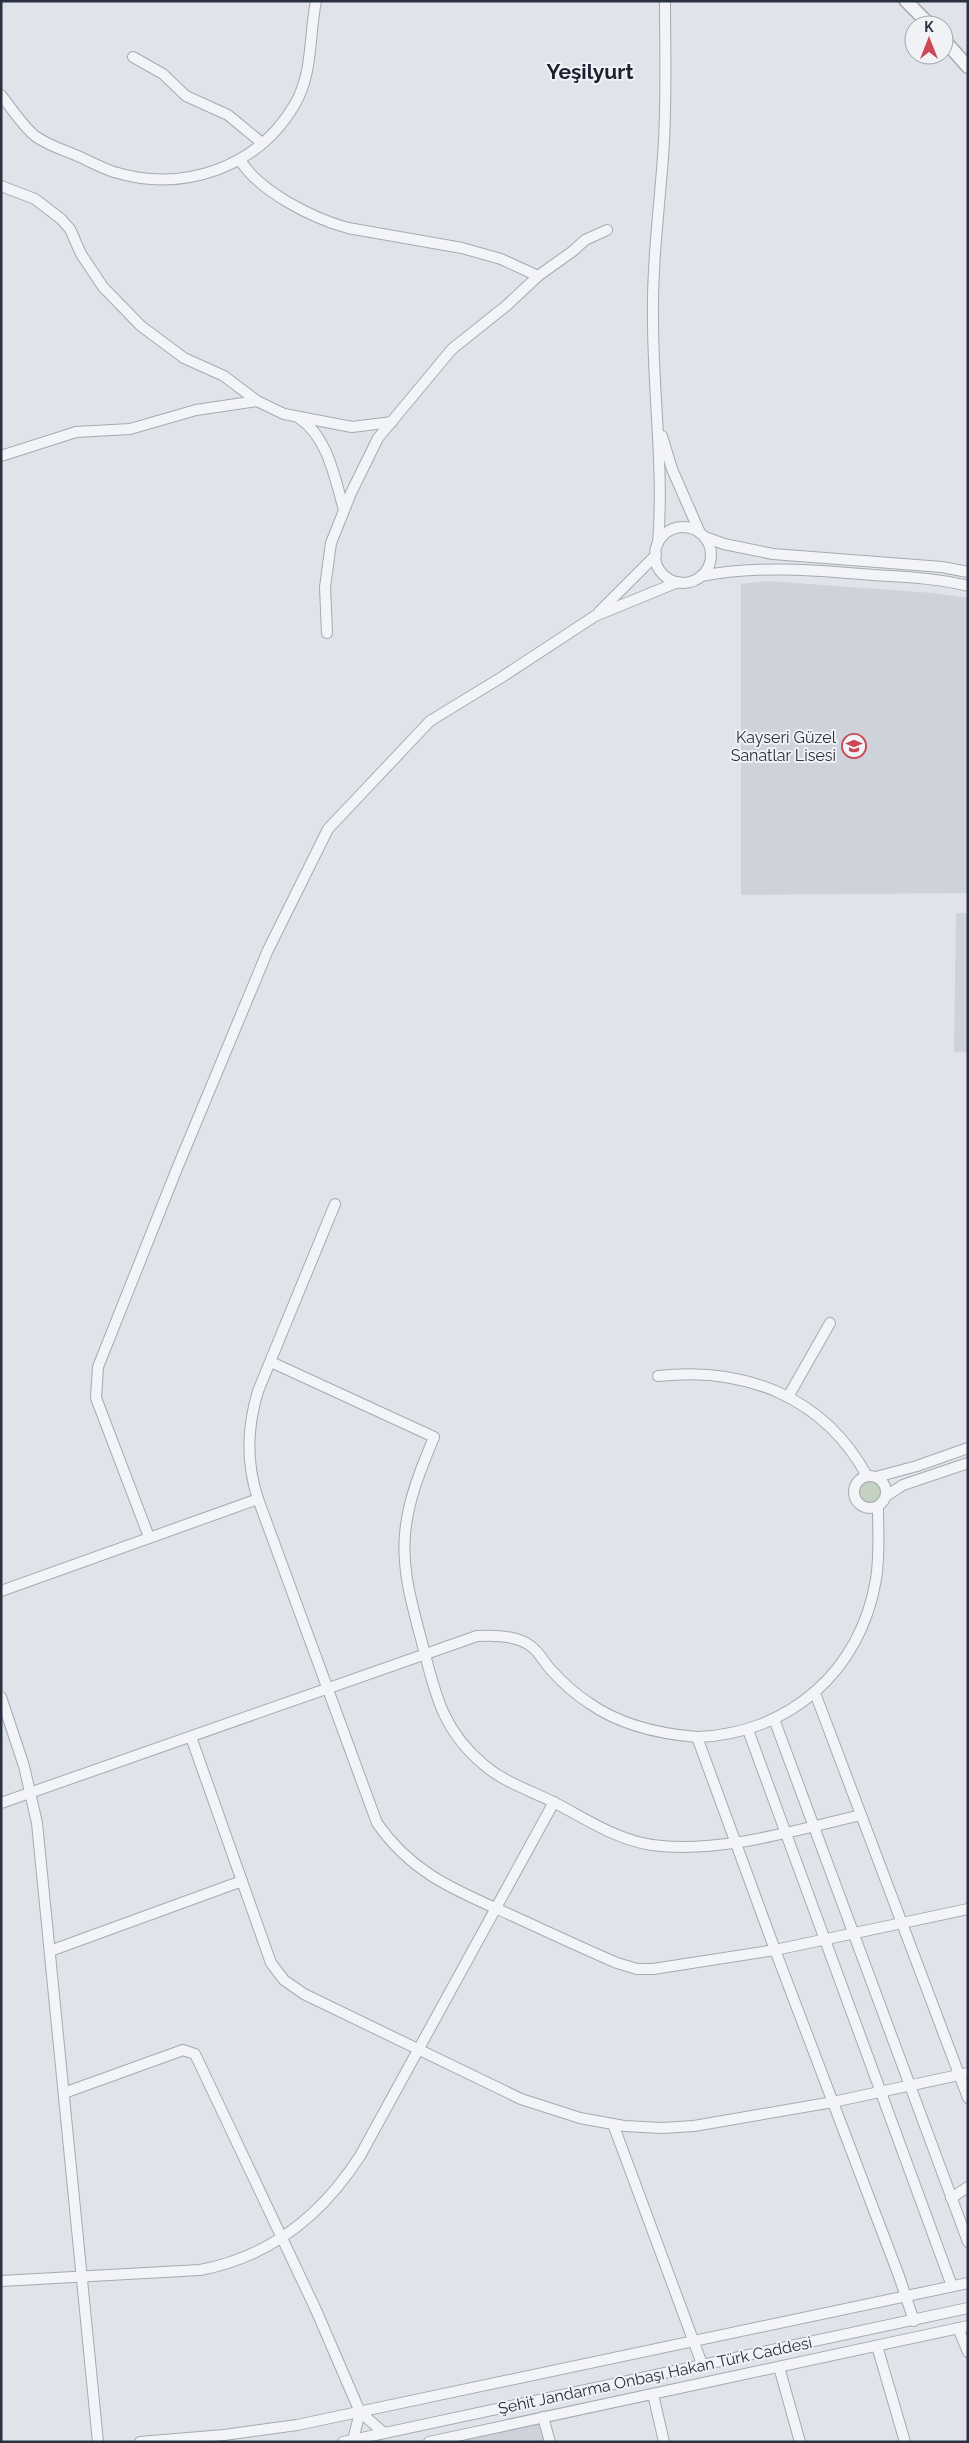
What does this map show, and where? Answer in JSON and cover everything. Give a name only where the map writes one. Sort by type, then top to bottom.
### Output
[{"type":"street","points":[[1,95],[27,128],[43,142],[118,173],[157,179],[184,179],[216,172],[240,160],[262,143],[289,114],[305,83],[316,1]]},
{"type":"street","points":[[665,1],[665,114],[655,234],[653,320],[660,504],[656,555],[662,572],[678,582]]},
{"type":"street","points":[[906,1],[920,15]]},
{"type":"street","points":[[954,51],[968,67]]},
{"type":"street","points":[[133,57],[153,68],[186,96],[228,115],[262,143]]},
{"type":"street","points":[[240,160],[254,178],[268,189],[327,221],[348,228],[475,251],[501,259],[538,276]]},
{"type":"street","points":[[1,186],[35,199],[61,220],[70,229],[81,254],[95,277],[151,335],[184,358],[224,376],[257,401],[274,410],[352,427],[392,422]]},
{"type":"street","points":[[326,632],[325,587],[331,543],[344,510],[378,438],[452,349],[506,306],[538,276],[585,240],[608,230]]},
{"type":"street","points":[[1,456],[76,432],[130,429],[196,410],[257,401]]},
{"type":"street","points":[[656,403],[666,453],[711,554],[709,566],[701,576]]},
{"type":"street","points":[[296,416],[313,430],[321,442],[344,510]]},
{"type":"street","points":[[658,543],[666,533],[677,528],[689,528],[724,544],[766,554],[942,567],[968,572]]},
{"type":"street","points":[[595,616],[656,555]]},
{"type":"street","points":[[149,1537],[98,1406],[96,1398],[98,1367],[176,1171],[268,950],[328,829],[430,720],[502,677],[595,616],[678,582],[690,582],[701,576],[745,569],[787,568],[931,580],[968,586]]},
{"type":"street","points":[[335,1204],[253,1407],[249,1438],[250,1466],[258,1499],[377,1823],[385,1835],[405,1857],[447,1887],[617,1963],[637,1968],[653,1968],[775,1950],[825,1941],[968,1909]]},
{"type":"street","points":[[788,1397],[830,1322]]},
{"type":"street","points":[[271,1362],[434,1437],[412,1493],[405,1536],[407,1582],[430,1680],[440,1706],[454,1731],[471,1753],[492,1772],[623,1838],[637,1842],[682,1847],[735,1842],[861,1815]]},
{"type":"street","points":[[658,1376],[691,1373],[724,1376],[757,1384],[788,1397],[812,1411],[834,1430],[871,1477],[885,1487],[886,1496]]},
{"type":"street","points":[[878,1507],[864,1508],[855,1498],[856,1484],[871,1477],[917,1466],[968,1448]]},
{"type":"street","points":[[1,1803],[477,1636],[496,1636],[514,1639],[533,1647],[563,1682],[600,1711],[643,1728],[680,1736],[697,1737],[717,1736],[748,1730],[774,1719],[815,1693],[851,1649],[867,1614],[878,1568],[878,1507],[886,1496],[903,1485],[968,1463]]},
{"type":"street","points":[[1,1591],[258,1499]]},
{"type":"street","points":[[815,1693],[902,1924],[963,2074],[968,2098]]},
{"type":"street","points":[[1,1697],[17,1742],[37,1823],[98,2442]]},
{"type":"street","points":[[774,1719],[968,2242]]},
{"type":"street","points":[[748,1730],[952,2286]]},
{"type":"street","points":[[191,1737],[271,1963],[284,1980],[304,1994],[521,2099],[560,2112],[613,2124],[662,2128],[694,2126],[833,2102],[963,2074]]},
{"type":"street","points":[[697,1737],[914,2321]]},
{"type":"street","points":[[1,2281],[200,2270],[242,2260],[282,2239],[325,2201],[352,2169],[554,1802]]},
{"type":"street","points":[[50,1951],[242,1881]]},
{"type":"street","points":[[64,2092],[183,2050],[195,2054],[316,2310],[360,2412],[384,2433]]},
{"type":"street","points":[[613,2124],[702,2364]]},
{"type":"street","points":[[951,2198],[968,2187]]},
{"type":"street","points":[[140,2442],[258,2431],[360,2412],[968,2283]]},
{"type":"street","name":"Şehit Jandarma Onbaşı Hakan Türk Caddesi","points":[[348,2441],[968,2308]]},
{"type":"street","points":[[963,2327],[968,2352]]},
{"type":"street","name":"Şehit Jandarma Onbaşı Hakan Türk Caddesi","points":[[429,2442],[452,2439],[544,2417],[963,2327]]},
{"type":"street","points":[[878,2346],[904,2442]]},
{"type":"street","points":[[779,2367],[800,2442]]},
{"type":"street","points":[[653,2394],[664,2442]]},
{"type":"street","points":[[348,2441],[360,2412]]},
{"type":"street","points":[[544,2417],[550,2442]]},
{"type":"shaded area","name":"Kayseri Güzel Sanatlar Lisesi","points":[[767,581],[933,593],[968,598],[968,893],[741,895],[741,584]]},
{"type":"shaded area","points":[[956,913],[968,913],[968,1052],[954,1052]]},
{"type":"shaded area","points":[[543,2417],[550,2442],[452,2442]]},
{"type":"green space","points":[[870,1481],[878,1484],[881,1492],[878,1500],[870,1503],[862,1500],[859,1492],[862,1484]]},
{"type":"place","name":"Kayseri Güzel Sanatlar Lisesi","points":[[854,746]]},
{"type":"district","name":"Yeşilyurt","points":[[590,72]]}]
